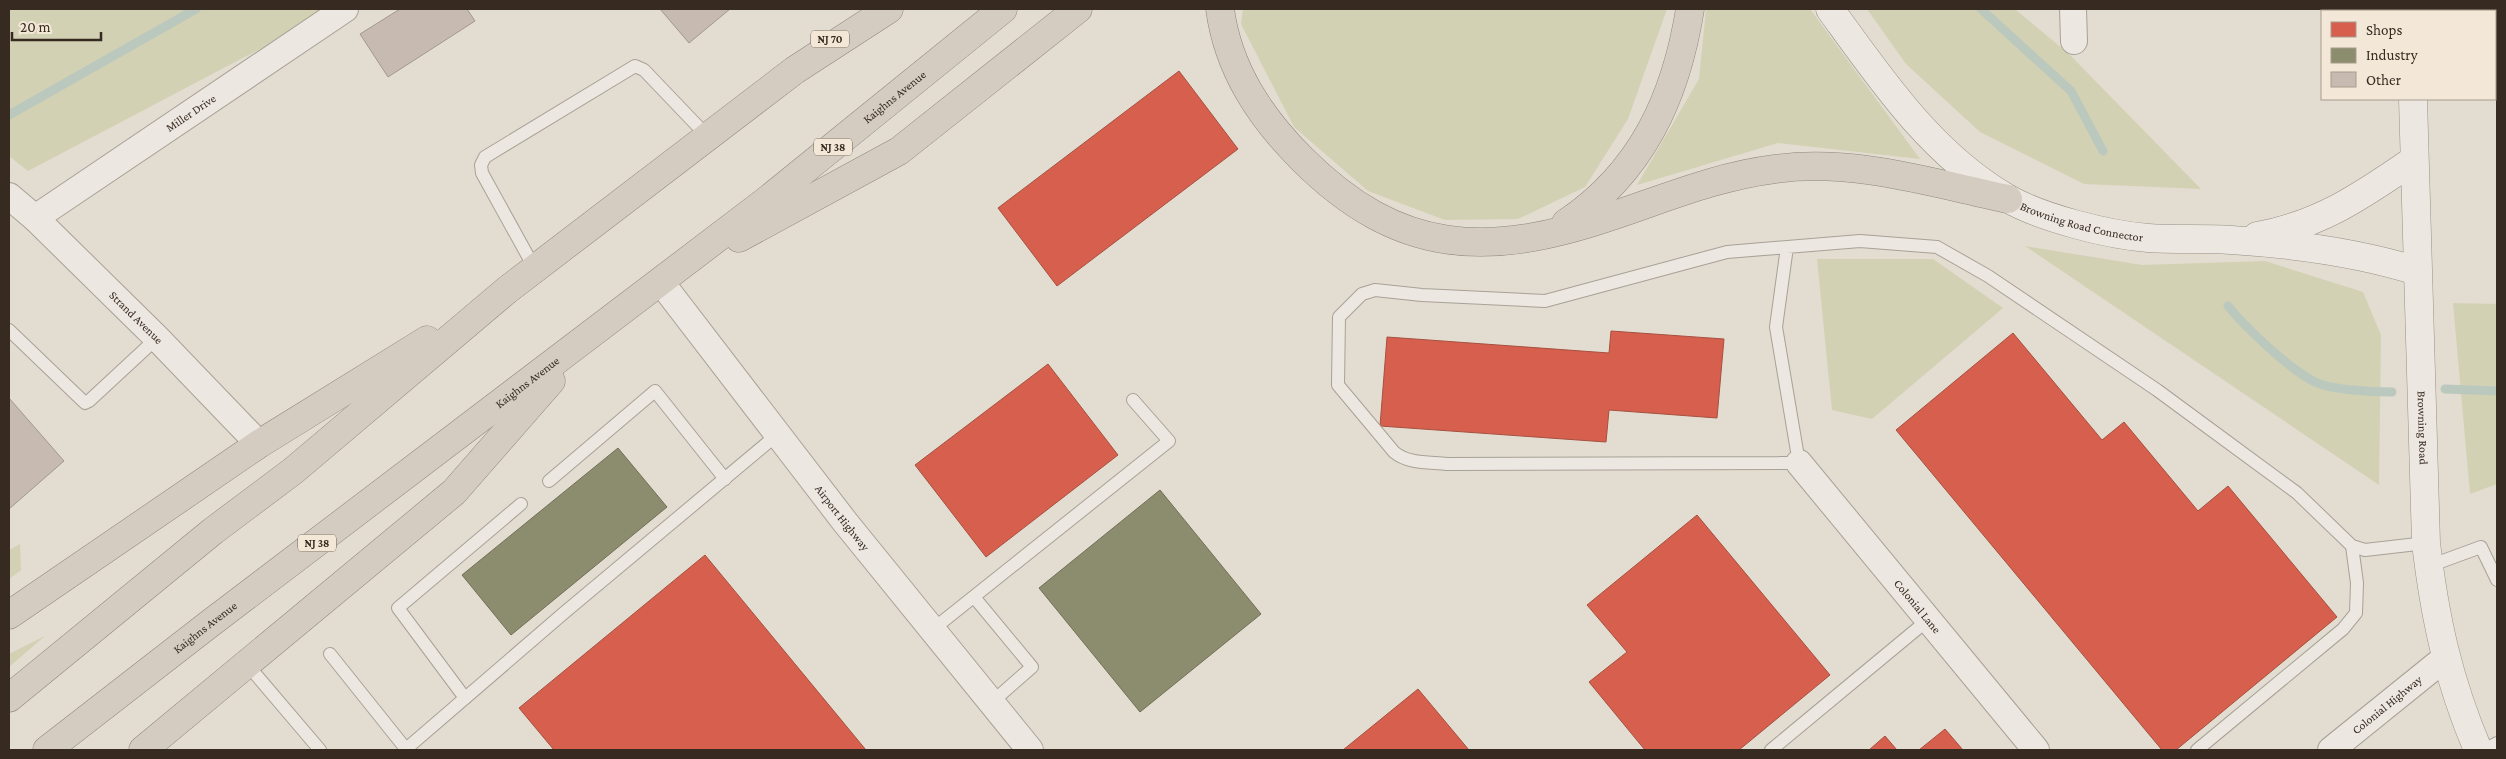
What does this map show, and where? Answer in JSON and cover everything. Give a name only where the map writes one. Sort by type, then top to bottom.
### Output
[{"type":"highway","name":"NJ 70","points":[[795,70],[864,9]]},
{"type":"highway","points":[[9,698],[212,531],[293,471],[507,290],[709,138],[795,70],[889,9]]},
{"type":"highway","name":"Kaighns Avenue","points":[[47,750],[208,625],[766,201],[1004,9]]},
{"type":"highway","points":[[660,281],[899,151],[1078,9]]},
{"type":"highway","points":[[1220,9],[1230,52],[1248,93],[1282,139],[1320,177],[1343,195],[1396,226],[1418,235],[1439,240],[1502,242],[1552,233],[1611,216],[1714,180],[1776,168],[1807,166],[1867,170],[2008,199]]},
{"type":"highway","points":[[1552,233],[1584,211],[1604,193],[1638,153],[1654,128],[1668,100],[1677,72],[1690,9]]},
{"type":"highway","points":[[9,615],[259,444],[507,290]]},
{"type":"highway","points":[[143,750],[454,492],[588,338]]},
{"type":"main road","name":"Browning Road Connector","points":[[1830,9],[1892,94],[1915,120],[1960,163],[2008,199],[2041,212],[2113,232],[2162,239],[2231,240],[2348,252],[2418,270]]},
{"type":"main road","name":"Browning Road","points":[[2413,100],[2427,554],[2434,604],[2445,658],[2455,692],[2478,750]]},
{"type":"main road","points":[[2231,240],[2300,226],[2323,216],[2366,194],[2414,160]]},
{"type":"street","name":"Miller Drive","points":[[35,218],[345,9]]},
{"type":"street","points":[[2073,9],[2074,41]]},
{"type":"street","name":"Strand Avenue","points":[[9,196],[35,218],[157,338],[259,444]]},
{"type":"street","name":"Airport Highway","points":[[660,281],[845,522],[1030,750]]},
{"type":"street","name":"Colonial Lane","points":[[1799,463],[2036,750]]},
{"type":"street","name":"Colonial Highway","points":[[2330,750],[2445,658]]},
{"type":"lane","points":[[535,269],[482,173],[481,165],[485,157],[635,66],[644,70],[709,138]]},
{"type":"lane","points":[[1787,247],[1776,327],[1799,463],[1447,464],[1418,461],[1401,457],[1394,452],[1338,385],[1339,317],[1362,294],[1375,290],[1422,295],[1544,301],[1726,252],[1787,247],[1860,242],[1938,247],[1988,276],[2157,390],[2297,493],[2352,546],[2365,550],[2427,554],[2481,547],[2497,580]]},
{"type":"lane","points":[[9,330],[85,403],[89,402],[157,338]]},
{"type":"lane","points":[[549,481],[655,391],[725,479]]},
{"type":"lane","points":[[932,630],[1169,441],[1133,400]]},
{"type":"lane","points":[[330,654],[406,749],[778,434]]},
{"type":"lane","points":[[465,698],[398,608],[521,504]]},
{"type":"lane","points":[[2197,750],[2343,629],[2356,613],[2357,583],[2352,546]]},
{"type":"lane","points":[[974,597],[1032,667],[991,703]]},
{"type":"lane","points":[[1771,750],[1929,619]]},
{"type":"lane","points":[[246,663],[320,750]]},
{"type":"lane","points":[[2484,750],[2497,743]]},
{"type":"shaded area","points":[[9,9],[336,9],[28,171],[9,156]]},
{"type":"shaded area","points":[[1243,9],[1667,9],[1628,119],[1585,187],[1518,219],[1445,220],[1368,191],[1294,127],[1241,24]]},
{"type":"shaded area","points":[[1706,9],[1810,9],[1920,159],[1778,143],[1637,185],[1699,79]]},
{"type":"shaded area","points":[[1867,9],[2015,9],[2070,55],[2201,189],[2084,184],[1980,132],[1906,64]]},
{"type":"shaded area","points":[[2025,246],[2142,265],[2265,261],[2363,292],[2381,335],[2379,485]]},
{"type":"shaded area","points":[[1817,259],[1933,259],[2003,308],[1872,419],[1832,410]]},
{"type":"shaded area","points":[[2453,303],[2497,304],[2497,484],[2470,494]]},
{"type":"shaded area","points":[[20,544],[21,570],[9,579],[9,550]]},
{"type":"shaded area","points":[[45,636],[9,667],[9,654]]},
{"type":"building: Shops","points":[[1179,71],[1238,149],[1057,286],[998,208]]},
{"type":"building: Shops","points":[[1611,331],[1724,339],[1717,418],[1609,410],[1606,442],[1380,426],[1387,337],[1609,353]]},
{"type":"building: Shops","points":[[2013,333],[2102,440],[2124,422],[2198,511],[2228,486],[2337,617],[2176,750],[2162,750],[1896,430]]},
{"type":"building: Shops","points":[[1048,364],[1118,455],[986,557],[915,465]]},
{"type":"building: Shops","points":[[1697,515],[1830,675],[1739,750],[1645,750],[1589,682],[1627,652],[1587,605]]},
{"type":"building: Shops","points":[[705,555],[866,750],[554,750],[519,708]]},
{"type":"building: Shops","points":[[1418,689],[1469,750],[1343,750]]},
{"type":"building: Shops","points":[[1945,729],[1963,750],[1919,750]]},
{"type":"building: Shops","points":[[1885,736],[1897,750],[1869,750]]},
{"type":"building: Industry","points":[[618,448],[667,507],[511,635],[462,575]]},
{"type":"building: Industry","points":[[1160,490],[1261,614],[1140,712],[1039,588]]},
{"type":"building: Other","points":[[400,9],[467,9],[475,21],[388,77],[360,34]]},
{"type":"building: Other","points":[[660,9],[730,9],[689,43]]},
{"type":"building: Other","points":[[9,398],[64,461],[9,509]]},
{"type":"waterway","points":[[9,115],[196,9]]},
{"type":"waterway","points":[[1981,9],[2071,91],[2103,151]]},
{"type":"waterway","points":[[2228,306],[2269,348],[2293,368],[2315,382],[2342,389],[2392,392]]},
{"type":"waterway","points":[[2445,389],[2497,391]]}]
